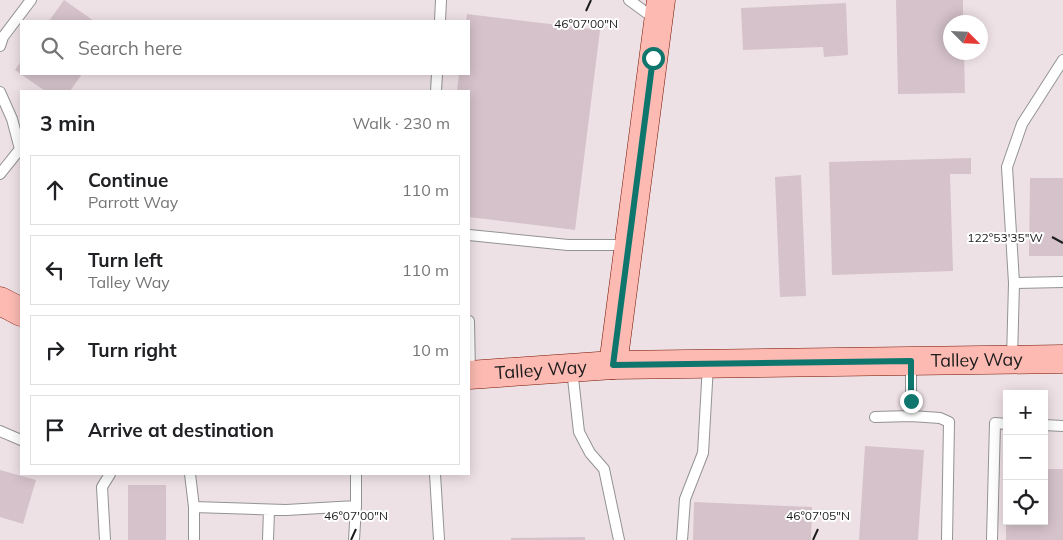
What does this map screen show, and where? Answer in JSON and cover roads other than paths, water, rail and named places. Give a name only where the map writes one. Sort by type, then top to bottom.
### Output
[{"type":"main road","points":[[613,365],[660,11]]},
{"type":"main road","points":[[0,301],[20,311]]},
{"type":"main road","name":"Talley Way","points":[[470,375],[613,365],[1063,359]]},
{"type":"lane","points":[[0,46],[3,37],[31,0]]},
{"type":"lane","points":[[440,20],[441,0]]},
{"type":"lane","points":[[628,0],[660,11]]},
{"type":"lane","points":[[1012,360],[1014,283],[1007,167],[1022,124],[1063,60]]},
{"type":"lane","points":[[436,90],[437,75]]},
{"type":"lane","points":[[0,94],[12,119],[20,149],[0,174]]},
{"type":"lane","points":[[470,236],[568,245],[629,246]]},
{"type":"lane","points":[[1014,283],[1063,282]]},
{"type":"lane","points":[[911,361],[911,416]]},
{"type":"lane","points":[[682,540],[685,499],[703,453],[708,364]]},
{"type":"lane","points":[[572,368],[579,432],[590,454],[604,469],[619,540]]},
{"type":"lane","points":[[875,417],[911,416],[940,418],[949,422],[947,540]]},
{"type":"lane","points":[[992,540],[995,423],[1003,424]]},
{"type":"lane","points":[[1048,425],[1063,426]]},
{"type":"lane","points":[[0,431],[20,440]]},
{"type":"lane","points":[[105,540],[102,487],[109,475]]},
{"type":"lane","points":[[190,475],[194,507],[194,540]]},
{"type":"lane","points":[[354,540],[356,475]]},
{"type":"lane","points":[[435,475],[439,540]]},
{"type":"lane","points":[[194,507],[269,510],[356,506]]},
{"type":"lane","points":[[268,540],[269,510]]}]
